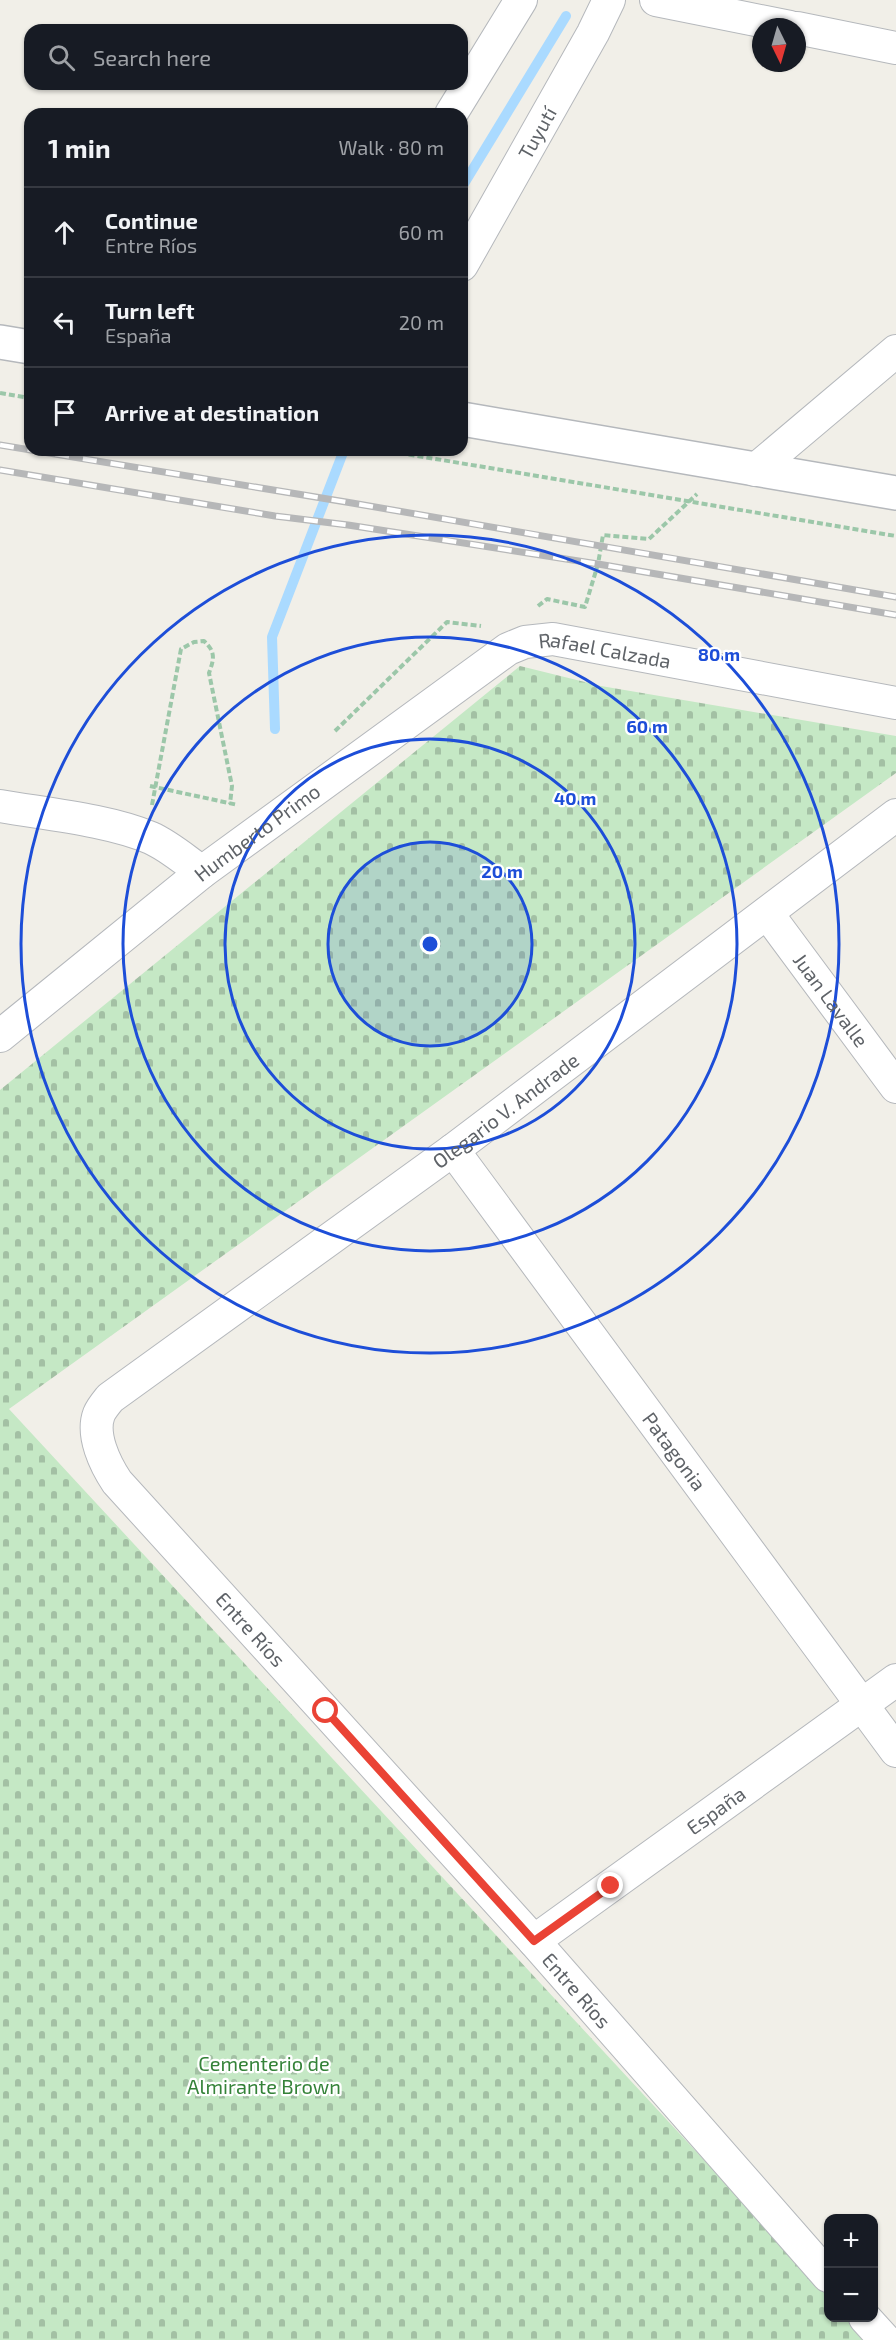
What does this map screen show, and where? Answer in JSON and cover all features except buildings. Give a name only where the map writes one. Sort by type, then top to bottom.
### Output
[{"type":"street","points":[[468,86],[521,0]]},
{"type":"street","name":"Tuyutí","points":[[468,254],[593,33],[609,0]]},
{"type":"street","points":[[656,0],[752,19]]},
{"type":"street","points":[[806,30],[896,48]]},
{"type":"street","points":[[455,108],[466,90]]},
{"type":"street","points":[[0,342],[24,346]]},
{"type":"street","points":[[755,470],[896,351]]},
{"type":"street","points":[[468,420],[896,493]]},
{"type":"street","name":"Rafael Calzada","points":[[525,642],[553,639],[896,703]]},
{"type":"street","name":"Humberto Primo","points":[[0,1036],[202,872],[508,650],[525,642]]},
{"type":"street","points":[[0,806],[69,818],[153,839],[202,872]]},
{"type":"street","name":"Olegario V. Andrade","points":[[110,1398],[453,1150],[896,815]]},
{"type":"street","name":"Juan Lavalle","points":[[767,913],[896,1087]]},
{"type":"street","name":"Patagonia","points":[[453,1150],[896,1751]]},
{"type":"street","name":"Entre Ríos","points":[[110,1398],[99,1414],[96,1429],[105,1464],[117,1482],[534,1941],[824,2271]]},
{"type":"street","name":"España","points":[[534,1941],[896,1680]]},
{"type":"street","points":[[869,2322],[885,2340]]},
{"type":"path","points":[[0,393],[24,397]]},
{"type":"path","points":[[418,456],[896,536]]},
{"type":"path","points":[[143,836],[149,822],[181,649],[194,642],[204,641],[211,648],[213,659],[209,673],[210,685],[232,786],[229,812]]},
{"type":"green space","name":"Cementerio de Almirante Brown","points":[[520,666],[601,686],[896,736],[896,773],[9,1409],[824,2290],[824,2322],[854,2322],[871,2340],[0,2340],[0,1090]]},
{"type":"waterway","points":[[468,177],[566,16]]},
{"type":"waterway","points":[[275,729],[272,637],[342,456]]},
{"type":"railway","points":[[0,445],[24,449]]},
{"type":"railway","points":[[67,456],[896,597]]},
{"type":"railway","points":[[0,470],[275,516],[348,525],[598,564],[896,615]]},
{"type":"route","points":[[326,1711],[534,1941],[611,1886]]}]
